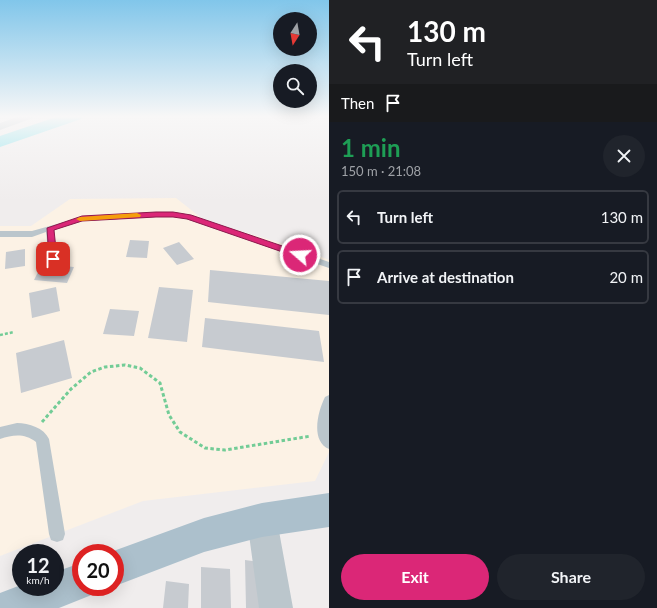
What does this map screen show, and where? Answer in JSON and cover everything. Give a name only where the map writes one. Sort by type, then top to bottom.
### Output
[{"type":"main road","points":[[124,565],[204,535],[262,520],[329,510]]},
{"type":"main road","points":[[11,608],[72,584]]},
{"type":"street","points":[[262,520],[276,608]]},
{"type":"lane","points":[[0,234],[32,234],[82,219],[173,214],[188,217],[329,265]]},
{"type":"lane","points":[[50,229],[53,259]]},
{"type":"lane","points":[[327,438],[323,422],[329,401]]},
{"type":"lane","points":[[0,433],[18,428],[34,432],[42,439],[57,534]]},
{"type":"path","points":[[0,335],[14,332]]},
{"type":"path","points":[[34,432],[71,389],[91,372],[105,367],[125,365],[140,368],[160,383],[169,415],[180,432],[205,448],[225,450],[327,438]]},
{"type":"shaded area","points":[[176,198],[204,220],[307,251],[329,260],[329,452],[315,481],[143,501],[31,544],[12,544],[12,551],[0,556],[0,226],[31,226],[70,199]]},
{"type":"building","points":[[130,240],[149,241],[147,258],[126,257]]},
{"type":"building","points":[[179,242],[194,259],[177,265],[163,248]]},
{"type":"building","points":[[25,249],[25,266],[5,269],[6,252]]},
{"type":"building","points":[[42,264],[74,267],[67,283],[34,280]]},
{"type":"building","points":[[210,270],[329,281],[329,315],[208,302]]},
{"type":"building","points":[[56,287],[60,311],[32,318],[29,293]]},
{"type":"building","points":[[159,287],[193,290],[187,342],[148,338]]},
{"type":"building","points":[[110,309],[139,311],[134,336],[103,334]]},
{"type":"building","points":[[205,318],[319,331],[324,362],[202,347]]},
{"type":"building","points":[[64,340],[72,378],[21,393],[16,353]]},
{"type":"building","points":[[245,560],[266,563],[269,608],[246,608]]},
{"type":"building","points":[[201,567],[230,569],[231,608],[201,608]]},
{"type":"building","points":[[166,581],[189,584],[188,608],[163,608]]},
{"type":"slow traffic","points":[[80,219],[137,215]]},
{"type":"route","points":[[53,259],[50,229],[67,222],[82,219],[156,214],[173,214],[188,217],[300,255]]}]
